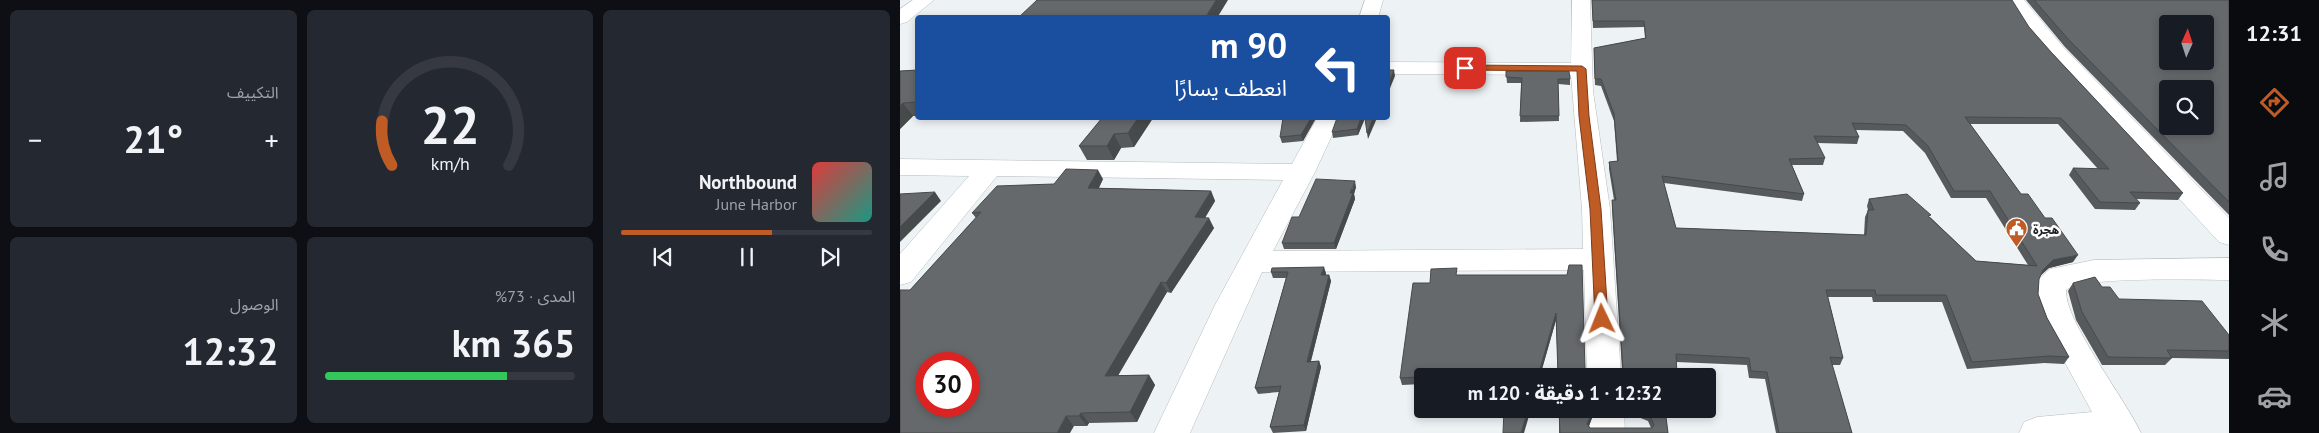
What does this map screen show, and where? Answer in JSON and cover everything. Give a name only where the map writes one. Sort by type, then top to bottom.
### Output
[{"type":"street","points":[[900,18],[925,0]]},
{"type":"street","points":[[1369,15],[1374,0]]},
{"type":"street","points":[[1581,0],[1584,116],[1595,199],[1604,368]]},
{"type":"street","points":[[2016,0],[2029,22],[2051,49],[2229,235]]},
{"type":"street","points":[[1390,68],[1582,69]]},
{"type":"street","points":[[1172,433],[1195,380],[1252,262],[1302,172],[1327,120]]},
{"type":"street","points":[[900,168],[1302,172]]},
{"type":"street","points":[[900,274],[990,168]]},
{"type":"street","points":[[1252,262],[1599,259]]},
{"type":"street","points":[[2037,433],[2121,429],[2060,324],[2050,300],[2051,286],[2061,277],[2094,271],[2229,269]]},
{"type":"building","points":[[1037,0],[1216,0],[1207,15],[1021,15]]},
{"type":"building","points":[[1592,0],[2012,0],[2029,27],[2051,52],[2183,193],[2130,192],[2140,203],[2100,202],[2073,168],[2109,169],[2061,118],[1965,117],[2021,194],[2028,194],[2045,218],[2052,218],[2078,255],[2053,260],[2043,270],[2039,279],[2038,294],[2047,318],[2069,357],[2049,356],[1972,362],[1946,295],[1876,295],[1875,290],[1826,290],[1843,358],[1830,357],[1852,433],[1779,433],[1767,372],[1751,371],[1749,358],[1676,354],[1677,368],[1623,368],[1612,200],[1616,200],[1609,162],[1618,161],[1614,114],[1601,79],[1595,79],[1594,48],[1646,38],[1644,21],[1593,21]],"holes":[[[1852,123],[1906,125],[1928,146],[1954,191],[1990,191],[2037,266],[1976,261],[1928,216],[1931,215],[1907,194],[1869,199],[1874,210],[1868,210],[1866,235],[1676,228],[1662,176],[1804,194],[1789,159],[1825,158],[1814,136],[1859,137]]]},
{"type":"building","points":[[2034,0],[2229,0],[2229,202],[2163,135],[2214,135],[2214,80],[2159,80],[2159,131],[2069,40]]},
{"type":"building","points":[[915,70],[915,102],[903,103],[900,106],[900,71]]},
{"type":"building","points":[[1390,70],[1394,70],[1390,80]]},
{"type":"building","points":[[1506,71],[1569,71],[1570,79],[1558,79],[1559,116],[1520,116],[1522,78],[1506,77]]},
{"type":"building","points":[[1100,120],[1137,120],[1128,133],[1114,134],[1107,146],[1079,146]]},
{"type":"building","points":[[1283,120],[1310,120],[1301,135],[1280,137]]},
{"type":"building","points":[[1336,120],[1360,120],[1357,129],[1332,132]]},
{"type":"building","points":[[1365,120],[1372,120],[1367,133]]},
{"type":"building","points":[[1066,169],[1098,170],[1088,188],[1211,191],[1195,217],[1209,218],[1166,283],[1161,282],[1105,376],[1149,375],[1130,412],[1081,413],[1079,416],[1066,416],[1057,433],[900,433],[900,290],[910,290],[981,212],[972,213],[997,186],[1054,184]]},
{"type":"building","points":[[1316,179],[1355,181],[1350,193],[1353,193],[1334,243],[1282,243],[1292,217],[1299,217]]},
{"type":"building","points":[[935,192],[900,227],[900,194]]},
{"type":"building","points":[[1569,265],[1582,265],[1585,368],[1558,368],[1556,313],[1540,368],[1414,368],[1414,377],[1400,378],[1413,283],[1430,283],[1431,269],[1457,268],[1456,275],[1567,275]]},
{"type":"building","points":[[1324,267],[1321,275],[1329,275],[1307,362],[1319,361],[1304,425],[1270,427],[1281,386],[1255,388],[1288,272],[1271,272],[1272,268]]},
{"type":"building","points":[[2095,277],[2102,287],[2110,287],[2119,299],[2202,301],[2229,335],[2229,351],[2167,350],[2172,358],[2108,357],[2082,312],[2073,283]]},
{"type":"building","points":[[1504,418],[1525,418],[1521,433],[1503,433]]},
{"type":"building","points":[[1559,418],[1590,418],[1587,424],[1590,428],[1652,428],[1654,425],[1651,418],[1666,418],[1668,433],[1560,433]]},
{"type":"place","name":"هجرة","points":[[2017,248]]},
{"type":"route","points":[[1465,68],[1582,69],[1584,116],[1596,209],[1602,319]]}]
